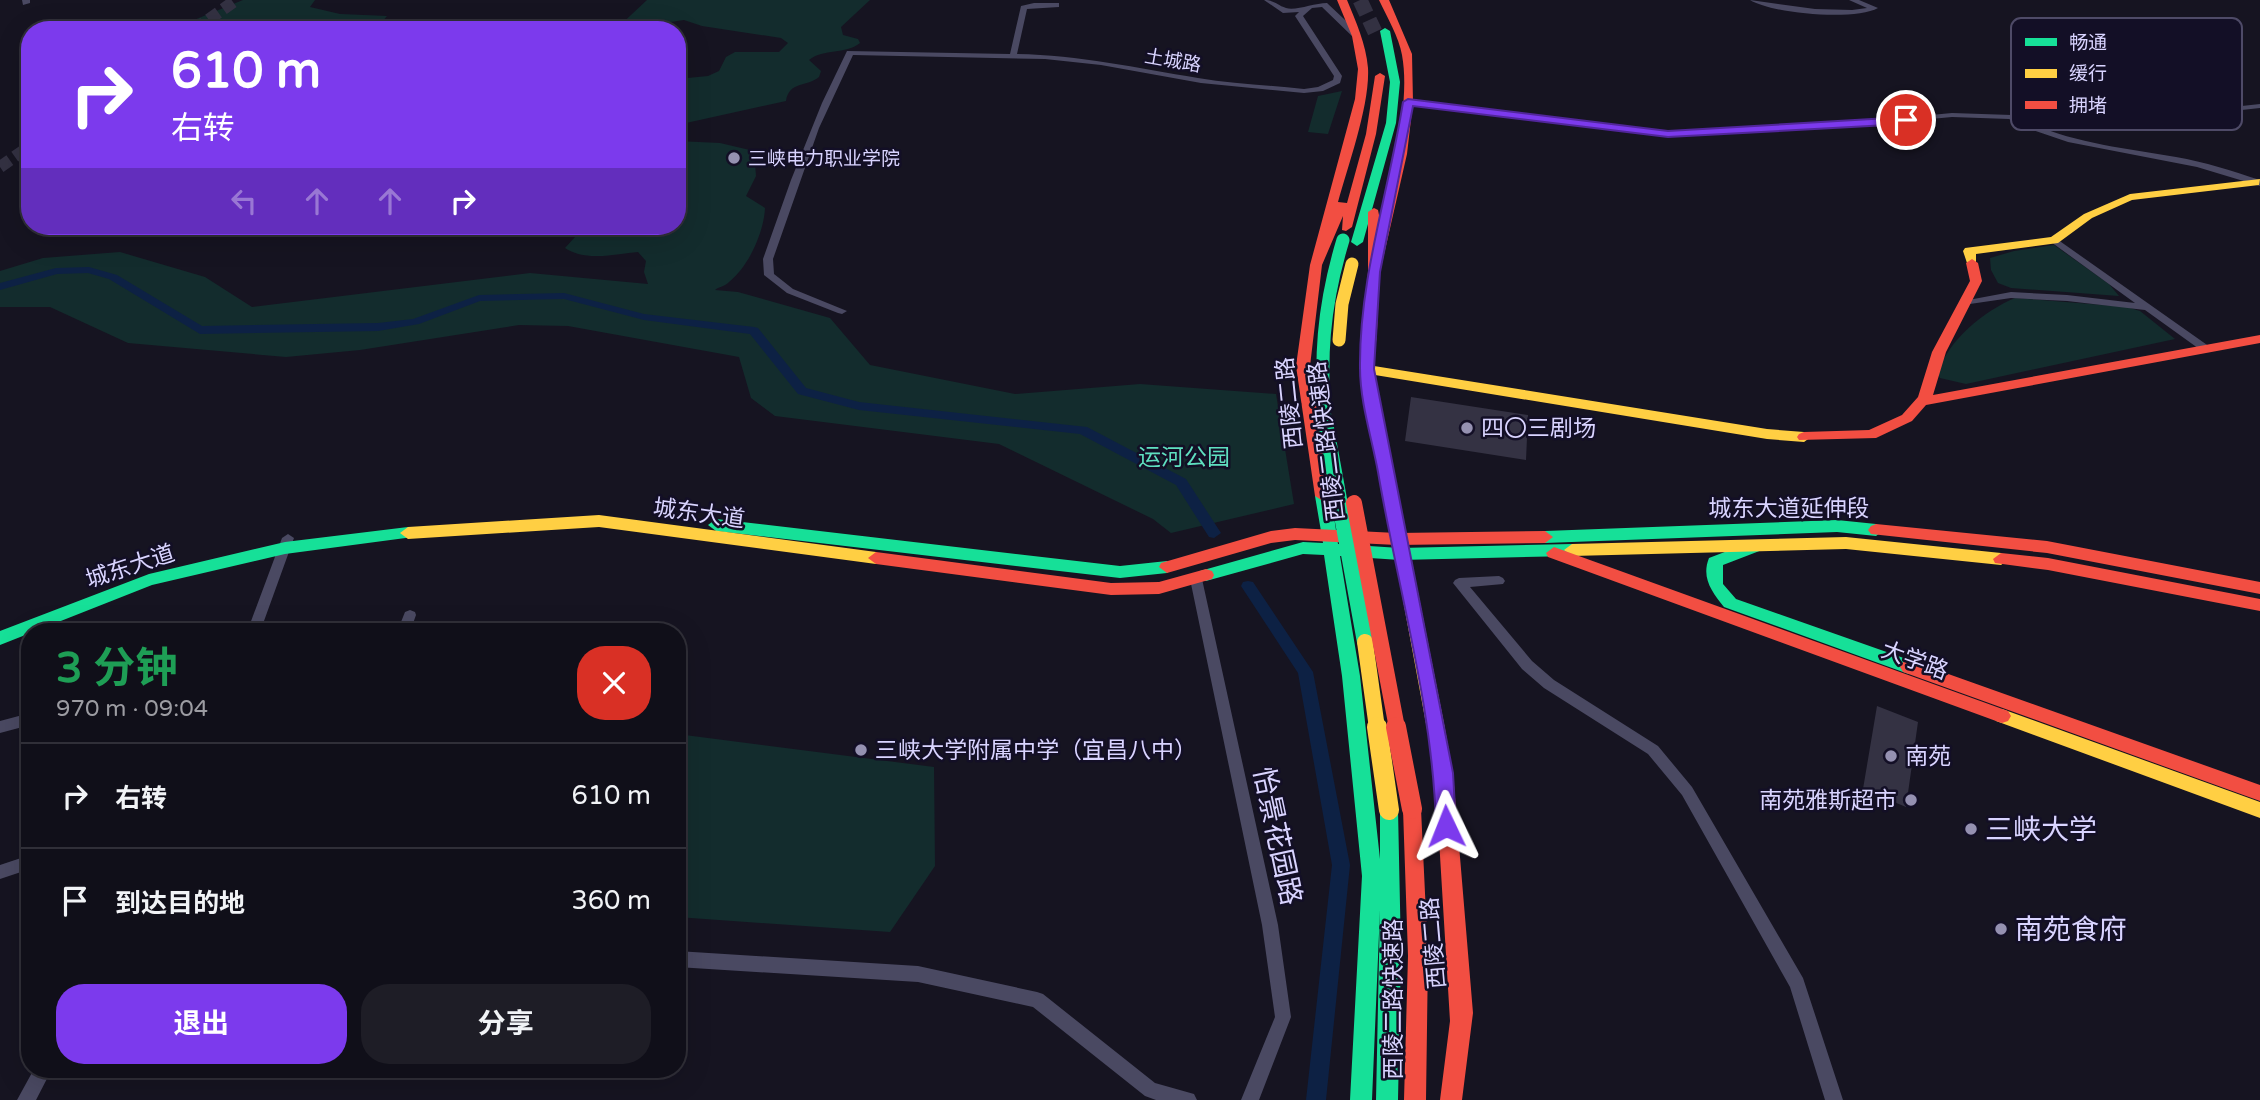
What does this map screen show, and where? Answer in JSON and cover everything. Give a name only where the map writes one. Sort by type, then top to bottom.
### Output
[{"type":"main road","name":"西陵二路","points":[[1342,0],[1357,36],[1363,69],[1360,99],[1316,265],[1303,366],[1351,676],[1372,876],[1361,1100]]},
{"type":"main road","name":"西陵二路","points":[[1384,0],[1407,54],[1408,102],[1401,154],[1374,272],[1367,369],[1398,547],[1433,701],[1444,773],[1462,1013],[1457,1100]]},
{"type":"main road","name":"西陵二路快速路","points":[[1387,1100],[1391,953],[1389,810],[1369,663],[1332,466],[1322,373],[1326,302],[1350,241],[1376,179],[1391,123],[1395,82],[1380,31],[1381,68],[1350,241],[1336,370],[1350,481],[1377,608],[1412,809],[1418,956],[1415,1100]]},
{"type":"main road","points":[[1316,265],[1371,134]]},
{"type":"main road","points":[[1374,272],[1376,179]]},
{"type":"main road","points":[[1367,369],[1767,434],[1825,438],[1883,433],[1905,421],[1924,401],[1938,355],[1976,281],[1969,251],[2054,240],[2088,216],[2130,197],[2259,183]]},
{"type":"main road","points":[[1924,401],[2260,339]]},
{"type":"main road","name":"城东大道","points":[[0,628],[149,571],[286,543],[385,526],[602,511],[1120,572],[1154,570],[1189,563],[1271,537],[1398,547]]},
{"type":"main road","name":"城东大道","points":[[39,623],[149,580],[286,543],[598,521],[1111,589],[1159,588],[1279,553],[1332,541]]},
{"type":"main road","name":"城东大道延伸段","points":[[1398,547],[1546,537],[1837,526],[2047,547],[2260,588]]},
{"type":"main road","name":"城东大道延伸段","points":[[1398,547],[1554,553],[1846,542],[2048,564],[2260,605]]},
{"type":"main road","name":"大学路","points":[[1756,546],[1715,562],[1711,572],[1714,589],[1730,603],[2260,793]]},
{"type":"main road","name":"大学路","points":[[1554,553],[2260,810]]},
{"type":"main road","name":"城东大道","points":[[0,638],[21,630]]},
{"type":"main road","points":[[1451,1100],[1462,1013]]},
{"type":"street","points":[[1268,0],[1286,11],[1324,5],[1357,36]]},
{"type":"street","points":[[1754,0],[1784,9],[1861,11],[1874,8],[1853,0]]},
{"type":"street","points":[[1013,57],[1024,8],[1056,5]]},
{"type":"street","name":"土城路","points":[[842,311],[790,292],[769,275],[768,259],[803,156],[826,99],[850,53],[1013,57],[1101,63],[1201,81],[1313,91],[1337,81],[1338,76],[1298,16],[1305,9]]},
{"type":"street","points":[[1408,102],[1668,134],[1856,124],[1952,115],[2011,116]]},
{"type":"street","points":[[2242,108],[2260,106]]},
{"type":"street","points":[[2007,116],[2011,118]]},
{"type":"street","points":[[2034,130],[2180,161],[2259,183]]},
{"type":"street","points":[[2054,240],[2206,349]]},
{"type":"street","points":[[1967,303],[2011,295],[2146,307]]},
{"type":"street","points":[[256,623],[286,543]]},
{"type":"street","name":"怡景花园路","points":[[1196,579],[1270,925],[1283,1017],[1250,1100]]},
{"type":"street","points":[[1499,581],[1459,583],[1527,665],[1549,684],[1653,750],[1687,791],[1797,984],[1834,1100]]},
{"type":"street","points":[[407,623],[410,615]]},
{"type":"street","points":[[0,727],[21,721]]},
{"type":"street","points":[[0,872],[21,865]]},
{"type":"street","points":[[686,960],[918,974],[1037,1000],[1151,1090],[1188,1100]]},
{"type":"street","points":[[26,1100],[39,1078]]},
{"type":"green space","points":[[243,0],[315,0],[310,7],[340,14],[387,16],[383,21],[194,20]]},
{"type":"green space","points":[[647,0],[870,0],[841,27],[843,35],[858,39],[860,43],[809,60],[821,71],[819,77],[795,87],[786,101],[686,123],[686,78],[708,76],[719,71],[726,57],[735,52],[779,52],[788,43],[781,38],[702,26],[684,20],[625,21]]},
{"type":"green space","points":[[1342,91],[1328,134],[1308,132],[1318,96]]},
{"type":"green space","name":"运河公园","points":[[686,141],[720,143],[754,151],[756,176],[746,196],[765,208],[762,227],[743,267],[728,283],[715,290],[738,292],[830,318],[870,365],[1015,394],[1140,384],[1276,394],[1294,504],[1171,533],[1153,519],[999,444],[775,416],[751,398],[739,357],[568,326],[519,325],[360,350],[286,357],[128,343],[50,307],[0,307],[0,271],[43,258],[120,252],[205,277],[252,307],[530,273],[648,284],[644,272],[646,261],[638,252],[591,256],[565,248],[577,235],[686,235]]},
{"type":"green space","points":[[2054,245],[2109,284],[2119,296],[2011,288],[1998,283],[1991,270],[1990,258]]},
{"type":"green space","points":[[2015,298],[2127,307],[2140,311],[2175,339],[1966,384],[1940,378],[1938,373],[1943,361],[1959,338],[1991,311]]},
{"type":"green space","points":[[686,735],[934,767],[935,866],[890,932],[686,918]]},
{"type":"building","name":"四〇三剧场","points":[[1411,397],[1528,415],[1526,460],[1405,441]]},
{"type":"building","name":"南苑","points":[[1877,706],[1918,722],[1906,807],[1863,789]]},
{"type":"waterway","points":[[0,287],[56,271],[89,270],[113,277],[200,330],[378,327],[415,322],[479,298],[564,296],[644,317],[754,331],[802,391],[859,406],[1083,430],[1181,482],[1214,533]]},
{"type":"waterway","points":[[1248,586],[1305,672],[1341,865],[1316,1100]]},
{"type":"tunnel","points":[[207,21],[236,0]]},
{"type":"tunnel","points":[[1360,0],[1375,32]]},
{"type":"tunnel","points":[[0,167],[21,152]]},
{"type":"traffic: fast","points":[[1357,242],[1391,123],[1395,82],[1385,31]]},
{"type":"traffic: fast","points":[[1343,240],[1326,302],[1322,385],[1332,472],[1365,642]]},
{"type":"traffic: fast","points":[[1323,496],[1351,676],[1372,876],[1361,1100]]},
{"type":"traffic: fast","points":[[716,525],[1120,572],[1167,567]]},
{"type":"traffic: fast","points":[[1545,537],[1837,526],[1876,530]]},
{"type":"traffic: fast","points":[[39,623],[149,580],[285,548],[408,533]]},
{"type":"traffic: fast","points":[[1756,546],[1715,562],[1715,585],[1730,603],[1909,667]]},
{"type":"traffic: fast","points":[[1206,575],[1303,548],[1400,554],[1572,550]]},
{"type":"traffic: fast","points":[[0,638],[21,630]]},
{"type":"traffic: fast","points":[[1387,1100],[1391,953],[1389,810]]},
{"type":"traffic: slow","points":[[1972,263],[1969,251],[2054,240],[2088,216],[2130,197],[2259,182]]},
{"type":"traffic: slow","points":[[1339,340],[1342,304],[1352,264]]},
{"type":"traffic: slow","points":[[1370,330],[1367,369],[1436,729]]},
{"type":"traffic: slow","points":[[1367,369],[1767,434],[1804,437]]},
{"type":"traffic: slow","points":[[408,533],[599,521],[876,558]]},
{"type":"traffic: slow","points":[[1572,550],[1846,543],[2001,559]]},
{"type":"traffic: slow","points":[[1365,642],[1389,810]]},
{"type":"traffic: slow","points":[[2002,716],[2260,810]]},
{"type":"traffic: jam","points":[[1323,496],[1303,366],[1316,265],[1360,99],[1363,69],[1357,36],[1342,0]]},
{"type":"traffic: jam","points":[[1370,330],[1374,272],[1401,154],[1408,102],[1407,54],[1384,0]]},
{"type":"traffic: jam","points":[[1346,227],[1371,134],[1380,76]]},
{"type":"traffic: jam","points":[[1316,265],[1342,205]]},
{"type":"traffic: jam","points":[[1374,212],[1374,272]]},
{"type":"traffic: jam","points":[[1804,437],[1871,435],[1907,418],[1925,398],[1939,352],[1976,281],[1972,263]]},
{"type":"traffic: jam","points":[[1924,401],[2260,339]]},
{"type":"traffic: jam","points":[[1354,503],[1412,809]]},
{"type":"traffic: jam","points":[[1876,530],[2047,547],[2260,588]]},
{"type":"traffic: jam","points":[[1167,567],[1271,537],[1295,534],[1397,539],[1545,537]]},
{"type":"traffic: jam","points":[[1554,553],[2002,716]]},
{"type":"traffic: jam","points":[[876,558],[1111,589],[1159,588],[1206,575]]},
{"type":"traffic: jam","points":[[2001,559],[2048,564],[2260,605]]},
{"type":"traffic: jam","points":[[1909,667],[2260,793]]},
{"type":"traffic: jam","points":[[1436,729],[1444,773],[1461,1022]]},
{"type":"traffic: jam","points":[[1412,809],[1418,956],[1415,1100]]},
{"type":"traffic: jam","points":[[1451,1100],[1462,1013]]},
{"type":"place","name":"三峡电力职业学院","points":[[734,158]]},
{"type":"place","name":"四〇三剧场","points":[[1467,428]]},
{"type":"place","name":"三峡大学附属中学（宜昌八中）","points":[[861,750]]},
{"type":"place","name":"南苑","points":[[1891,756]]},
{"type":"place","name":"南苑雅斯超市","points":[[1911,800]]},
{"type":"place","name":"三峡大学","points":[[1971,829]]},
{"type":"place","name":"南苑食府","points":[[2001,929]]},
{"type":"route","points":[[1446,826],[1444,773],[1433,701],[1400,554],[1367,369],[1368,320],[1374,272],[1401,154],[1408,102],[1460,107],[1605,129],[1668,134],[1906,120]]}]
